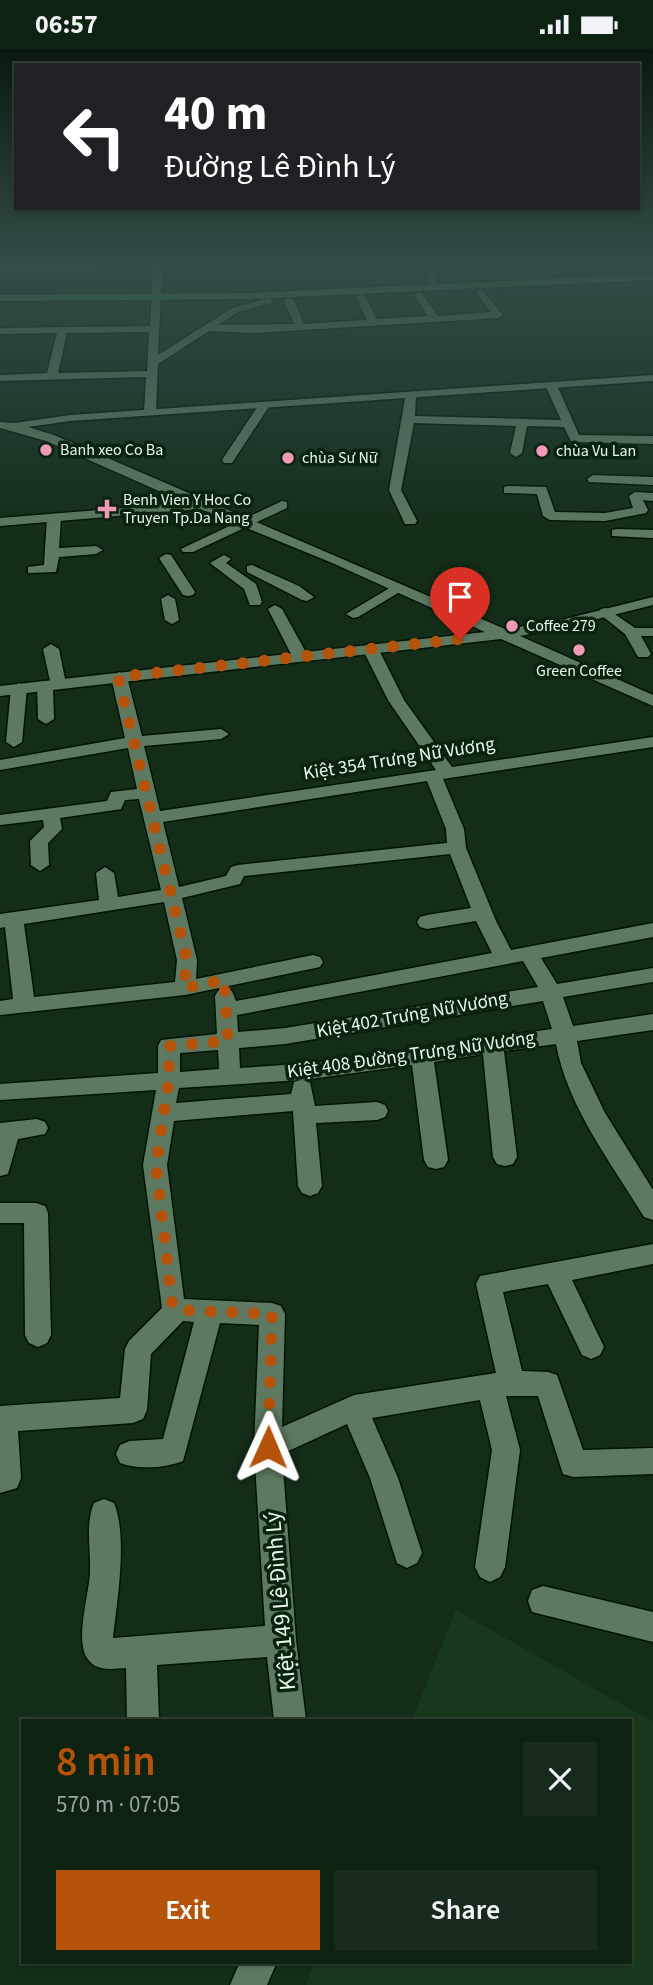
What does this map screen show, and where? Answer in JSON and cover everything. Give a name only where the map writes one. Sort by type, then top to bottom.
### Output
[{"type":"street","points":[[52,377],[57,356]]},
{"type":"street","points":[[150,412],[154,356]]},
{"type":"street","points":[[0,378],[52,377],[153,368],[168,356]]},
{"type":"street","points":[[6,426],[150,412],[653,378]]},
{"type":"street","points":[[551,385],[575,438],[652,444]]},
{"type":"street","points":[[410,395],[409,419],[395,490],[410,521]]},
{"type":"street","points":[[228,460],[264,405]]},
{"type":"street","points":[[409,419],[489,429],[522,423],[570,424]]},
{"type":"street","points":[[516,453],[522,423]]},
{"type":"street","points":[[6,426],[43,435],[203,506],[398,587],[653,701]]},
{"type":"street","points":[[593,479],[653,481]]},
{"type":"street","points":[[140,510],[166,489]]},
{"type":"street","points":[[508,490],[542,490],[550,516],[604,517],[641,510],[635,496],[653,497]]},
{"type":"street","points":[[188,549],[282,505]]},
{"type":"street","points":[[0,522],[203,506]]},
{"type":"street","points":[[33,570],[51,569],[54,519]]},
{"type":"street","points":[[617,533],[653,534]]},
{"type":"street","points":[[52,553],[96,550]]},
{"type":"street","points":[[166,558],[188,592]]},
{"type":"street","points":[[224,559],[217,562],[251,587],[255,602]]},
{"type":"street","points":[[251,569],[276,583],[291,586],[307,597]]},
{"type":"street","points":[[352,614],[398,587]]},
{"type":"street","points":[[168,599],[173,620]]},
{"type":"street","points":[[0,691],[504,634],[557,625],[653,601]]},
{"type":"street","points":[[275,609],[300,656]]},
{"type":"street","points":[[606,612],[631,632],[643,654]]},
{"type":"street","points":[[631,632],[653,632]]},
{"type":"street","points":[[370,648],[396,700],[440,774],[455,829],[457,848],[501,952],[519,956],[550,990],[565,1035],[570,1063],[595,1117],[653,1210]]},
{"type":"street","points":[[46,719],[51,685],[51,649]]},
{"type":"street","points":[[118,677],[187,960],[184,988]]},
{"type":"street","points":[[15,742],[19,688]]},
{"type":"street","points":[[0,765],[134,742],[221,734]]},
{"type":"street","name":"Kiệt 354 Trưng Nữ Vương","points":[[151,818],[653,742]]},
{"type":"street","points":[[0,820],[115,805],[117,796],[145,793]]},
{"type":"street","points":[[40,865],[40,841],[53,828],[51,814]]},
{"type":"street","points":[[24,1004],[7,919],[170,895],[233,880],[238,871],[457,848]]},
{"type":"street","points":[[105,873],[109,904]]},
{"type":"street","points":[[426,922],[483,913]]},
{"type":"street","points":[[226,1010],[653,930]]},
{"type":"street","points":[[0,1008],[184,988],[313,962]]},
{"type":"street","name":"Kiệt 402 Trưng Nữ Vương","points":[[169,1079],[169,1046],[285,1036],[653,975]]},
{"type":"street","points":[[224,980],[230,1076]]},
{"type":"street","name":"Kiệt 408 Đường Trưng Nữ Vương","points":[[0,1092],[301,1072],[653,1022]]},
{"type":"street","points":[[493,1045],[505,1157]]},
{"type":"street","points":[[422,1055],[436,1160]]},
{"type":"street","points":[[301,1072],[310,1187]]},
{"type":"street","points":[[169,1079],[156,1165],[172,1302],[177,1310]]},
{"type":"street","points":[[162,1113],[304,1108],[377,1111]]},
{"type":"street","points":[[0,1167],[4,1132],[37,1128]]},
{"type":"street","points":[[0,1213],[36,1213],[38,1335]]},
{"type":"street","points":[[490,1567],[506,1450],[489,1284],[653,1254]]},
{"type":"street","points":[[555,1271],[591,1347]]},
{"type":"street","points":[[0,1479],[7,1478],[2,1418],[133,1410],[138,1349],[177,1310],[210,1311],[173,1452],[130,1454]]},
{"type":"street","name":"Kiệt 149 Lê Đình Lý","points":[[210,1311],[272,1314],[268,1447],[281,1640],[290,1719]]},
{"type":"street","points":[[268,1447],[354,1408],[501,1385],[548,1384],[573,1464],[653,1461]]},
{"type":"street","points":[[354,1408],[384,1478],[407,1553]]},
{"type":"street","points":[[104,1513],[105,1573],[97,1646],[104,1654],[281,1640]]},
{"type":"street","points":[[543,1601],[653,1627]]},
{"type":"street","points":[[141,1651],[143,1719]]},
{"type":"street","points":[[247,1985],[258,1964]]},
{"type":"shaded area","points":[[456,1610],[653,1722],[653,1985],[306,1985],[314,1964],[632,1964],[632,1719],[412,1719]]},
{"type":"place","name":"Banh xeo Co Ba","points":[[46,450]]},
{"type":"place","name":"chùa Vu Lan","points":[[542,451]]},
{"type":"place","name":"chùa Sư Nữ","points":[[288,458]]},
{"type":"place","name":"Benh Vien Y Hoc Co Truyen Tp.Da Nang","points":[[107,509]]},
{"type":"place","name":"Coffee 279","points":[[512,626]]},
{"type":"place","name":"Green Coffee","points":[[579,650]]},
{"type":"route","points":[[268,1447],[272,1314],[177,1310],[172,1302],[156,1165],[169,1079],[169,1046],[228,1041],[224,980],[184,988],[187,960],[118,677],[460,639]]}]
